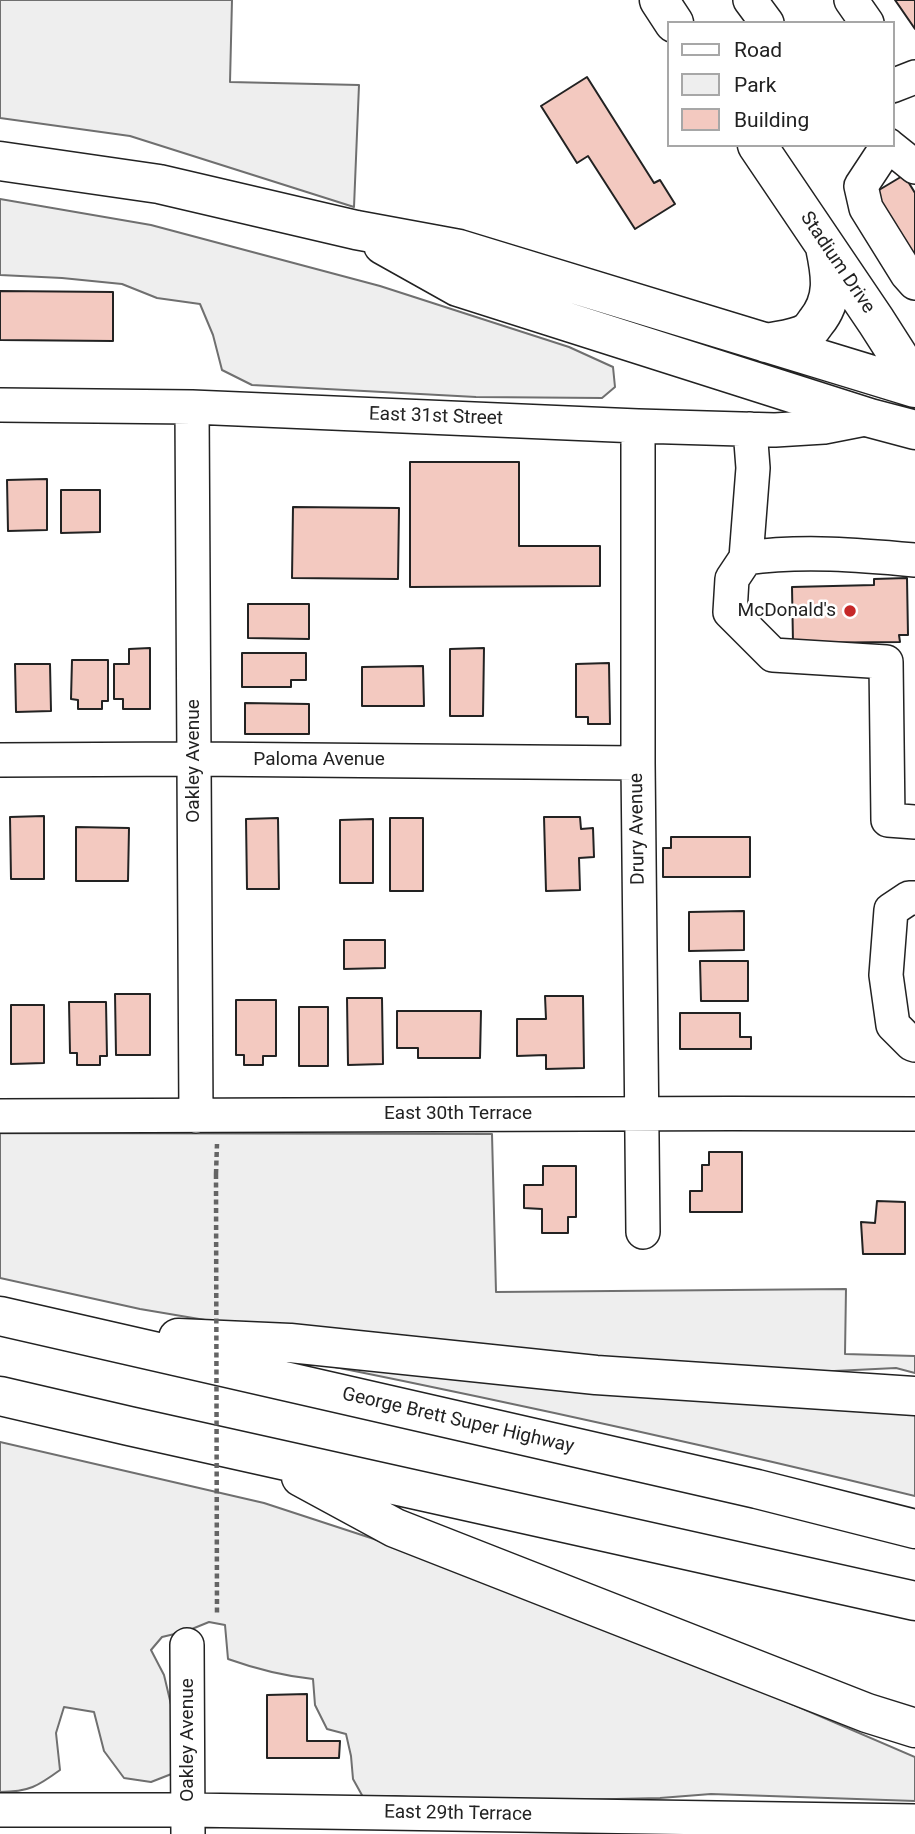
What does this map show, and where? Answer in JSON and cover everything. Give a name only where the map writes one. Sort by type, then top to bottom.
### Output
[{"type":"main road","points":[[659,0],[673,21]]},
{"type":"main road","name":"Stadium Drive","points":[[763,147],[915,382]]},
{"type":"main road","name":"East 31st Street","points":[[0,161],[159,184],[356,230],[458,248],[915,388]]},
{"type":"main road","name":"East 31st Street","points":[[356,230],[458,287],[915,430]]},
{"type":"main road","points":[[766,343],[808,331],[823,314],[830,297],[831,275],[825,245]]},
{"type":"main road","points":[[876,321],[915,345]]},
{"type":"main road","name":"George Brett Super Highway","points":[[0,1316],[757,1489],[915,1529]]},
{"type":"main road","points":[[74,1333],[290,1343],[596,1375],[915,1396]]},
{"type":"main road","points":[[0,1396],[915,1601]]},
{"type":"main road","points":[[260,1455],[395,1528],[867,1713],[915,1728]]},
{"type":"main road","points":[[867,1713],[915,1737]]},
{"type":"street","points":[[750,0],[766,21]]},
{"type":"street","points":[[852,0],[866,21]]},
{"type":"street","points":[[887,147],[862,186],[866,208],[915,284]]},
{"type":"street","points":[[889,147],[915,167]]},
{"type":"street","name":"East 31st Street","points":[[0,405],[192,407],[775,430],[824,427],[870,418]]},
{"type":"street","name":"Oakley Avenue","points":[[192,407],[196,1116]]},
{"type":"street","name":"Drury Avenue","points":[[638,426],[643,1232]]},
{"type":"street","points":[[750,429],[753,468],[746,558],[732,579],[730,612],[773,655],[886,662],[888,820],[915,822]]},
{"type":"street","points":[[746,558],[787,554],[915,560]]},
{"type":"street","name":"Paloma Avenue","points":[[0,760],[638,763]]},
{"type":"street","points":[[915,898],[909,898],[891,910],[886,975],[893,1025],[915,1045]]},
{"type":"street","name":"East 30th Terrace","points":[[0,1115],[641,1112],[915,1114]]},
{"type":"street","name":"Oakley Avenue","points":[[187,1645],[188,1822]]},
{"type":"street","name":"East 29th Terrace","points":[[0,1810],[188,1822],[915,1821]]},
{"type":"path","points":[[216,1174],[217,1616]]},
{"type":"green space","points":[[0,0],[232,0],[230,82],[359,85],[354,207],[130,136],[0,118]]},
{"type":"green space","points":[[0,199],[151,225],[380,286],[569,347],[613,367],[615,387],[602,398],[476,397],[252,385],[222,370],[213,335],[200,304],[157,298],[122,284],[0,275]]},
{"type":"green space","points":[[0,1133],[492,1134],[496,1292],[846,1289],[845,1354],[915,1356],[915,1373],[896,1368],[793,1373],[282,1333],[140,1309],[0,1278]]},
{"type":"green space","points":[[325,1365],[915,1410],[915,1496],[621,1428]]},
{"type":"green space","points":[[0,1442],[264,1503],[374,1539],[687,1659],[915,1757],[915,1801],[711,1794],[572,1800],[363,1797],[353,1779],[346,1734],[327,1729],[315,1705],[313,1679],[270,1672],[228,1659],[225,1625],[209,1622],[162,1637],[151,1650],[164,1675],[178,1734],[174,1773],[151,1782],[124,1778],[104,1751],[94,1712],[64,1707],[56,1733],[60,1770],[33,1787],[0,1792]]},
{"type":"building","points":[[895,0],[915,0],[915,29]]},
{"type":"building","points":[[587,77],[654,183],[660,180],[675,204],[635,229],[588,156],[577,163],[541,106]]},
{"type":"building","points":[[904,175],[915,193],[915,260],[874,193]]},
{"type":"building","points":[[0,291],[113,292],[113,341],[0,340]]},
{"type":"building","points":[[410,462],[519,462],[519,546],[600,546],[600,586],[410,587]]},
{"type":"building","points":[[47,479],[47,530],[8,531],[7,480]]},
{"type":"building","points":[[61,490],[100,490],[100,532],[61,533]]},
{"type":"building","points":[[293,507],[399,508],[398,579],[292,578]]},
{"type":"building","name":"McDonald's","points":[[907,578],[908,635],[899,635],[900,642],[793,643],[792,587],[874,585],[874,579]]},
{"type":"building","points":[[248,604],[309,604],[309,639],[248,638]]},
{"type":"building","points":[[150,648],[150,709],[123,709],[123,699],[114,699],[114,664],[129,664],[129,649]]},
{"type":"building","points":[[484,648],[483,716],[450,716],[450,649]]},
{"type":"building","points":[[242,653],[306,653],[306,680],[291,680],[291,687],[242,687]]},
{"type":"building","points":[[72,660],[108,660],[108,701],[102,701],[102,709],[78,709],[78,700],[71,699]]},
{"type":"building","points":[[609,663],[610,724],[588,724],[588,717],[576,717],[576,664]]},
{"type":"building","points":[[15,664],[50,664],[51,711],[16,712]]},
{"type":"building","points":[[423,666],[424,706],[362,706],[362,667]]},
{"type":"building","points":[[245,703],[309,704],[309,734],[245,734]]},
{"type":"building","points":[[44,816],[44,879],[11,879],[10,817]]},
{"type":"building","points":[[544,817],[580,817],[581,829],[593,828],[594,857],[579,858],[580,890],[546,891]]},
{"type":"building","points":[[278,818],[279,889],[247,889],[246,819]]},
{"type":"building","points":[[390,818],[423,818],[423,891],[390,891]]},
{"type":"building","points":[[373,819],[373,883],[340,883],[340,820]]},
{"type":"building","points":[[76,827],[129,828],[128,881],[76,881]]},
{"type":"building","points":[[671,837],[750,837],[750,877],[663,877],[663,848],[671,848]]},
{"type":"building","points":[[744,911],[744,950],[689,951],[689,912]]},
{"type":"building","points":[[344,940],[385,940],[385,968],[344,969]]},
{"type":"building","points":[[700,961],[748,961],[748,1001],[701,1001]]},
{"type":"building","points":[[115,994],[150,994],[150,1055],[116,1055]]},
{"type":"building","points":[[545,996],[583,996],[584,1068],[546,1069],[546,1055],[517,1056],[517,1019],[546,1019]]},
{"type":"building","points":[[347,998],[382,998],[383,1064],[348,1065]]},
{"type":"building","points":[[236,1000],[276,1000],[276,1056],[263,1056],[263,1065],[244,1065],[244,1055],[236,1055]]},
{"type":"building","points":[[69,1002],[106,1002],[107,1056],[100,1056],[100,1065],[77,1065],[77,1053],[70,1053]]},
{"type":"building","points":[[11,1005],[44,1005],[44,1063],[11,1064]]},
{"type":"building","points":[[299,1007],[328,1007],[328,1066],[299,1066]]},
{"type":"building","points":[[397,1011],[481,1011],[480,1058],[418,1058],[418,1048],[397,1048]]},
{"type":"building","points":[[680,1013],[740,1013],[740,1037],[751,1037],[751,1049],[680,1049]]},
{"type":"building","points":[[709,1152],[742,1152],[742,1212],[690,1212],[690,1191],[702,1191],[702,1165],[709,1165]]},
{"type":"building","points":[[543,1166],[576,1166],[576,1217],[568,1217],[568,1233],[542,1233],[542,1209],[524,1208],[524,1185],[543,1185]]},
{"type":"building","points":[[877,1201],[905,1202],[905,1254],[863,1254],[861,1222],[875,1223]]},
{"type":"building","points":[[307,1694],[307,1741],[340,1741],[339,1758],[267,1758],[267,1695]]},
{"type":"place","name":"McDonald's","points":[[850,611]]}]
